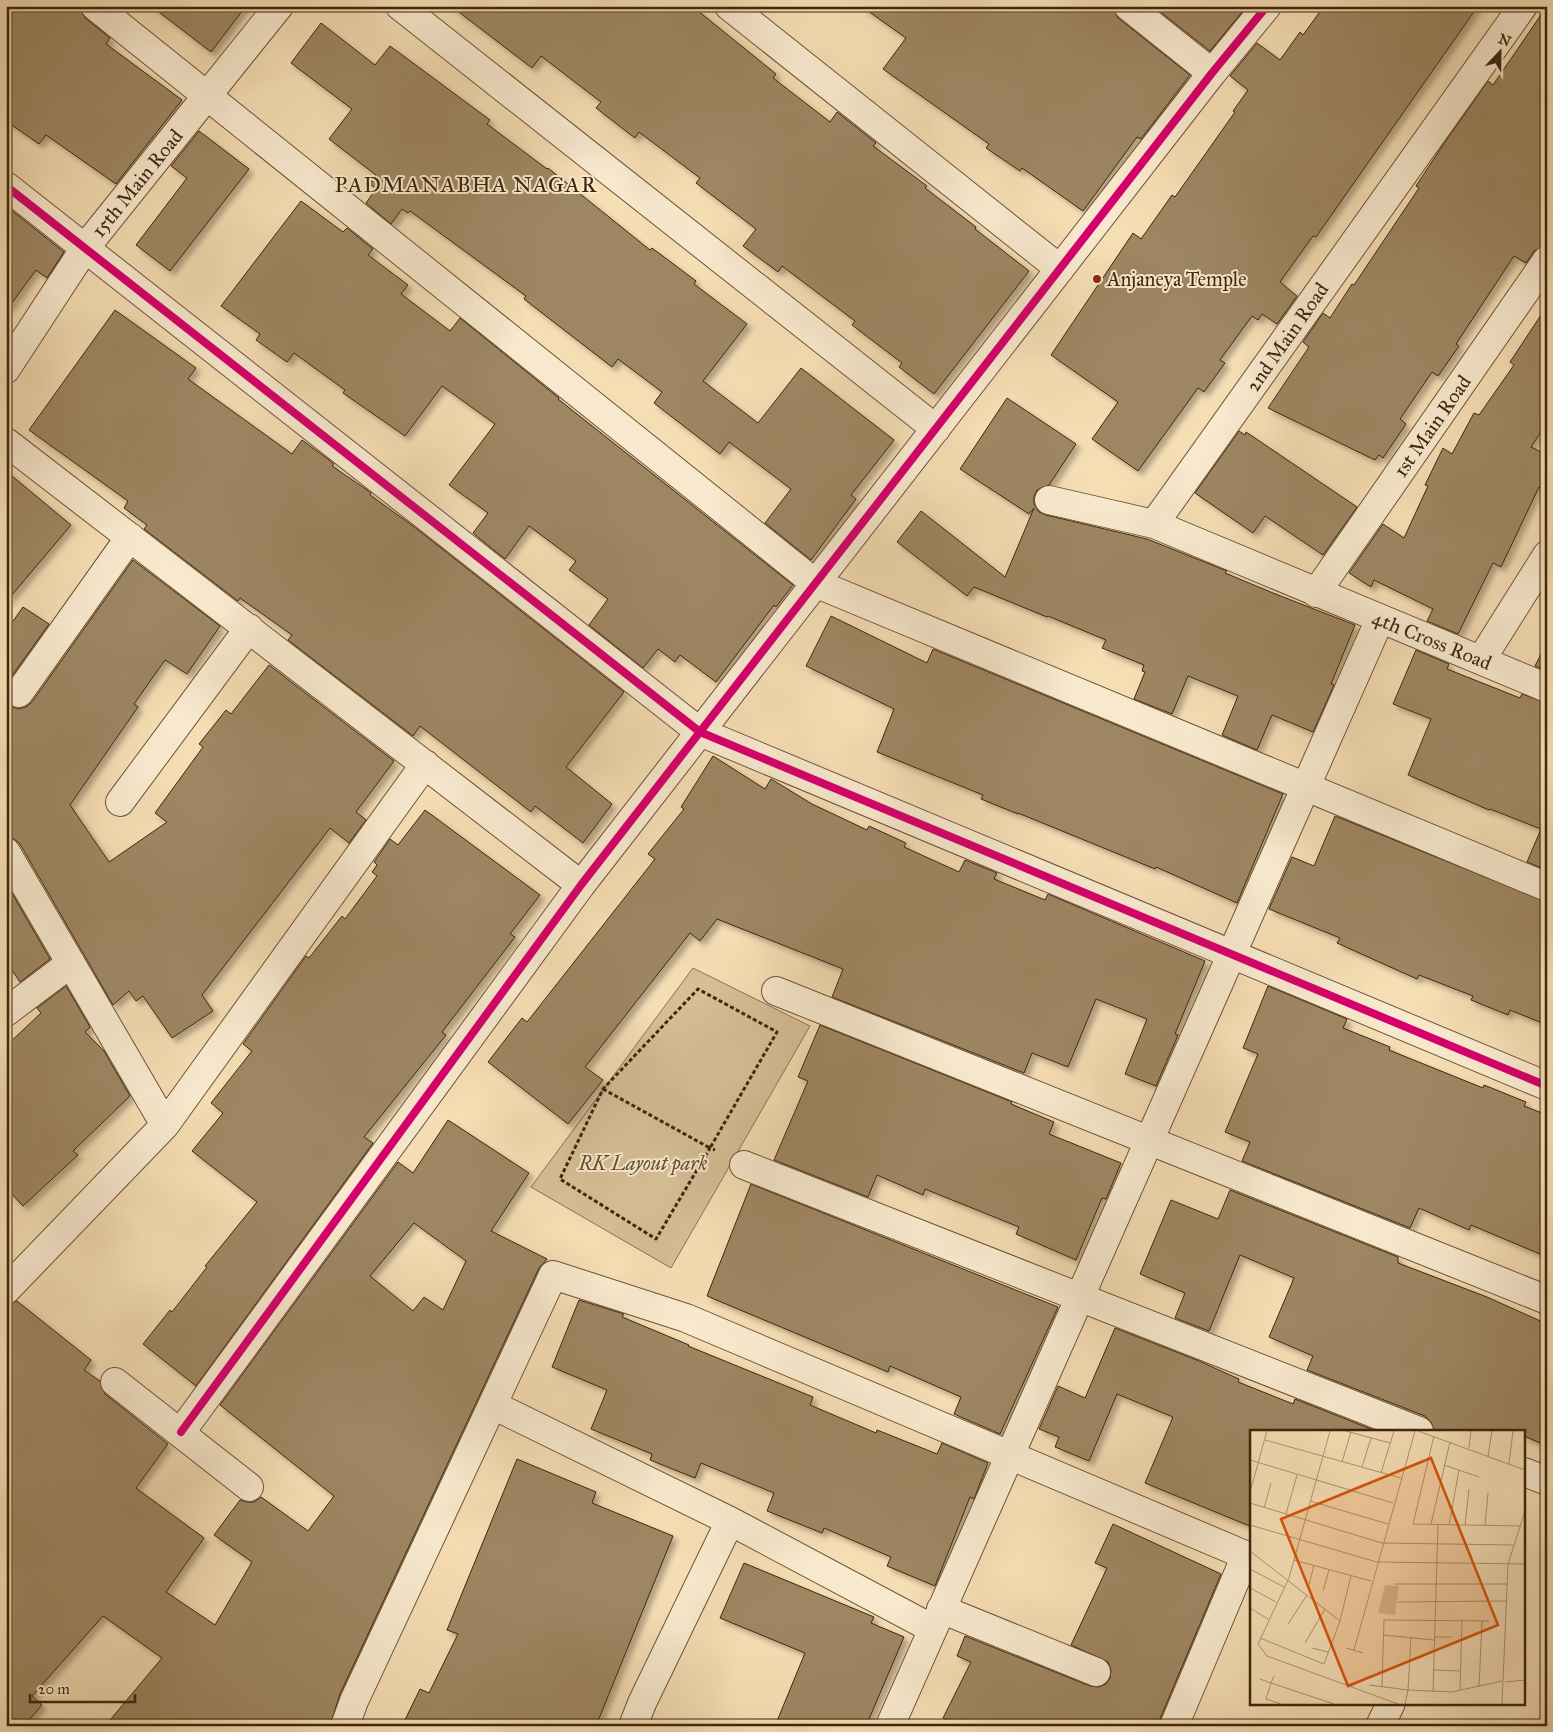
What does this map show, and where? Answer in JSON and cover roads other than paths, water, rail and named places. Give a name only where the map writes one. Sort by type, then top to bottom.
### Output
[{"type":"street","points":[[95,6],[815,583],[1547,888]]},
{"type":"street","name":"15th Main Road","points":[[6,368],[85,248],[279,6]]},
{"type":"street","points":[[400,6],[936,429]]},
{"type":"street","points":[[729,6],[1060,268]]},
{"type":"street","points":[[1128,6],[1212,73]]},
{"type":"street","points":[[180,1432],[581,885],[1212,73],[1267,6]]},
{"type":"street","name":"2nd Main Road","points":[[1154,524],[1523,6]]},
{"type":"street","points":[[6,186],[700,732],[1547,1086]]},
{"type":"street","name":"1st Main Road","points":[[1316,593],[1547,260]]},
{"type":"street","points":[[6,442],[581,885]]},
{"type":"street","points":[[1049,500],[1154,524],[1316,593]]},
{"type":"street","points":[[20,692],[130,538]]},
{"type":"street","points":[[1481,660],[1547,555]]},
{"type":"street","name":"4th Cross Road","points":[[1316,593],[1547,688]]},
{"type":"street","points":[[890,1726],[1380,620]]},
{"type":"street","points":[[120,802],[249,628]]},
{"type":"street","points":[[6,1290],[165,1125],[425,764]]},
{"type":"street","points":[[6,852],[165,1125]]},
{"type":"street","points":[[6,1012],[71,963]]},
{"type":"street","points":[[776,991],[1547,1300]]},
{"type":"street","points":[[744,1165],[1416,1430]]},
{"type":"street","points":[[344,1726],[554,1275],[686,1318],[1249,1556],[1174,1726]]},
{"type":"street","points":[[115,1382],[249,1487]]},
{"type":"street","points":[[493,1404],[730,1521],[937,1619],[1096,1672]]},
{"type":"street","points":[[1526,1473],[1547,1481]]},
{"type":"street","points":[[633,1726],[642,1703],[730,1521]]},
{"type":"street","points":[[1380,1726],[1390,1704]]},
{"type":"place","name":"Anjaneya Temple","points":[[1097,279]]},
{"type":"district","name":"PADMANABHA NAGAR","points":[[466,184]]},
{"type":"park label","name":"RK Layout park","points":[[643,1163]]}]
